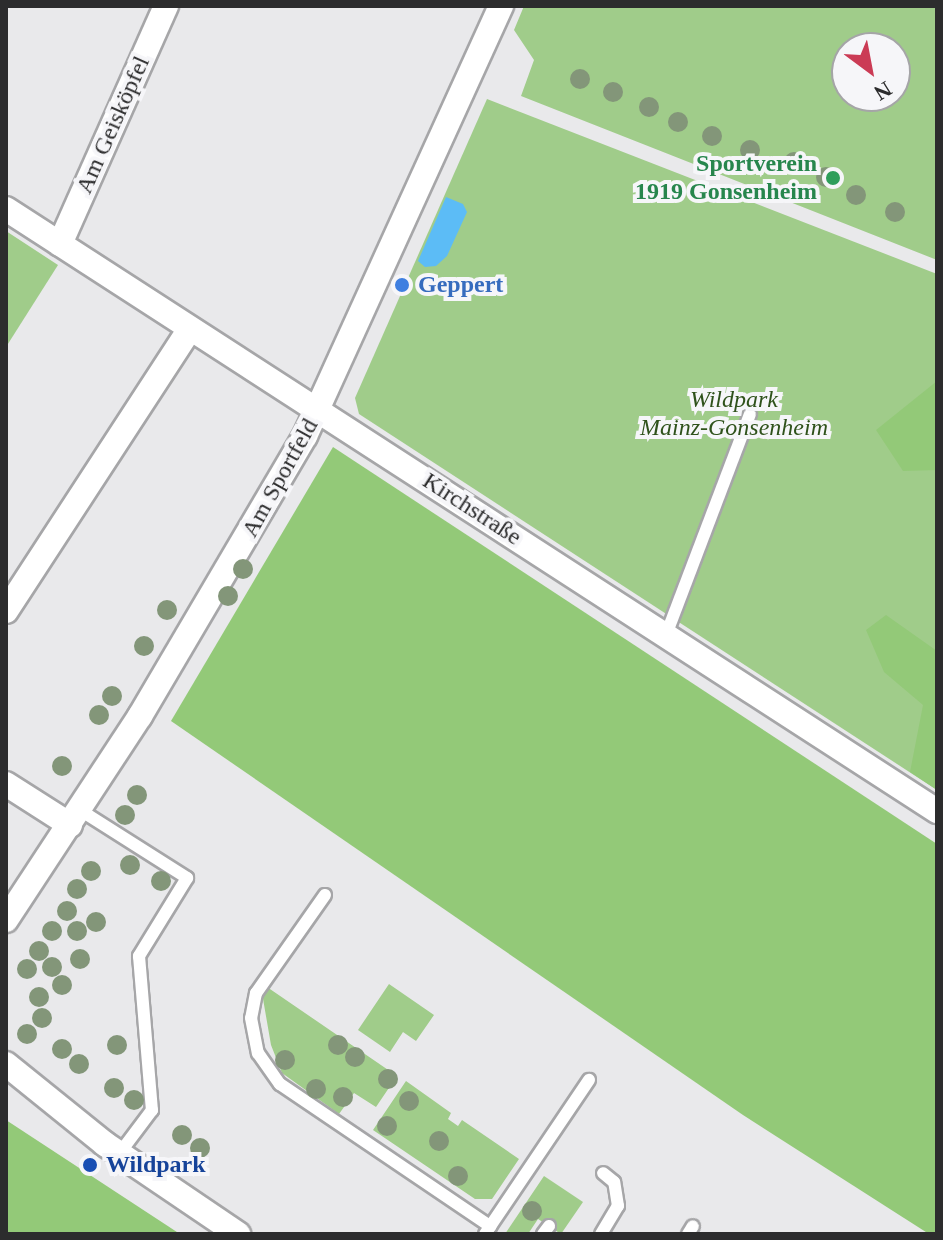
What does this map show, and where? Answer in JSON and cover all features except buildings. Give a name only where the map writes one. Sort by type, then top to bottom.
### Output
[{"type":"street","name":"Am Geisköpfel","points":[[60,244],[166,6]]},
{"type":"street","name":"Am Sportfeld","points":[[6,920],[75,818],[226,575],[319,408],[501,6]]},
{"type":"street","name":"Kirchstraße","points":[[6,209],[189,330],[319,408],[937,811]]},
{"type":"street","points":[[6,611],[189,330]]},
{"type":"street","points":[[6,784],[75,818]]},
{"type":"street","points":[[6,1064],[29,1088],[119,1154],[238,1234]]},
{"type":"street","points":[[6,1077],[29,1088]]},
{"type":"lane","points":[[666,635],[750,414]]},
{"type":"lane","points":[[75,818],[187,878],[139,956],[152,1110],[119,1154]]},
{"type":"lane","points":[[325,895],[256,993],[251,1018],[258,1053],[280,1084],[488,1230],[589,1080]]},
{"type":"lane","points":[[601,1234],[618,1206],[614,1182],[603,1173]]},
{"type":"green space","name":"Sportverein 1919 Gonsenheim","points":[[524,6],[937,6],[937,260],[521,96],[534,60],[514,30]]},
{"type":"green space","name":"Wildpark Mainz-Gonsenheim","points":[[487,99],[937,274],[937,790],[359,414],[355,398]]},
{"type":"green space","points":[[6,231],[58,265],[6,347]]},
{"type":"green space","points":[[937,381],[937,470],[903,471],[876,430]]},
{"type":"green space","points":[[333,447],[937,844],[937,1234],[929,1234],[743,1115],[171,721]]},
{"type":"green space","points":[[886,615],[937,651],[937,790],[910,772],[923,705],[884,672],[866,630]]},
{"type":"green space","points":[[389,984],[434,1015],[416,1041],[403,1032],[390,1052],[358,1030]]},
{"type":"green space","points":[[267,987],[397,1076],[376,1107],[354,1093],[339,1114],[282,1073],[271,1045],[262,993]]},
{"type":"green space","points":[[406,1081],[451,1113],[448,1119],[458,1126],[462,1120],[519,1159],[492,1199],[475,1199],[373,1130]]},
{"type":"green space","points":[[6,1120],[180,1234],[6,1234]]},
{"type":"green space","points":[[544,1176],[583,1202],[561,1234],[538,1219],[528,1234],[505,1234]]},
{"type":"water","points":[[446,197],[463,204],[467,212],[447,256],[436,266],[425,267],[418,261]]},
{"type":"place","name":"Sportverein 1919 Gonsenheim","points":[[833,178]]},
{"type":"place","name":"Geppert","points":[[402,285]]},
{"type":"place","name":"Wildpark","points":[[90,1165]]}]
